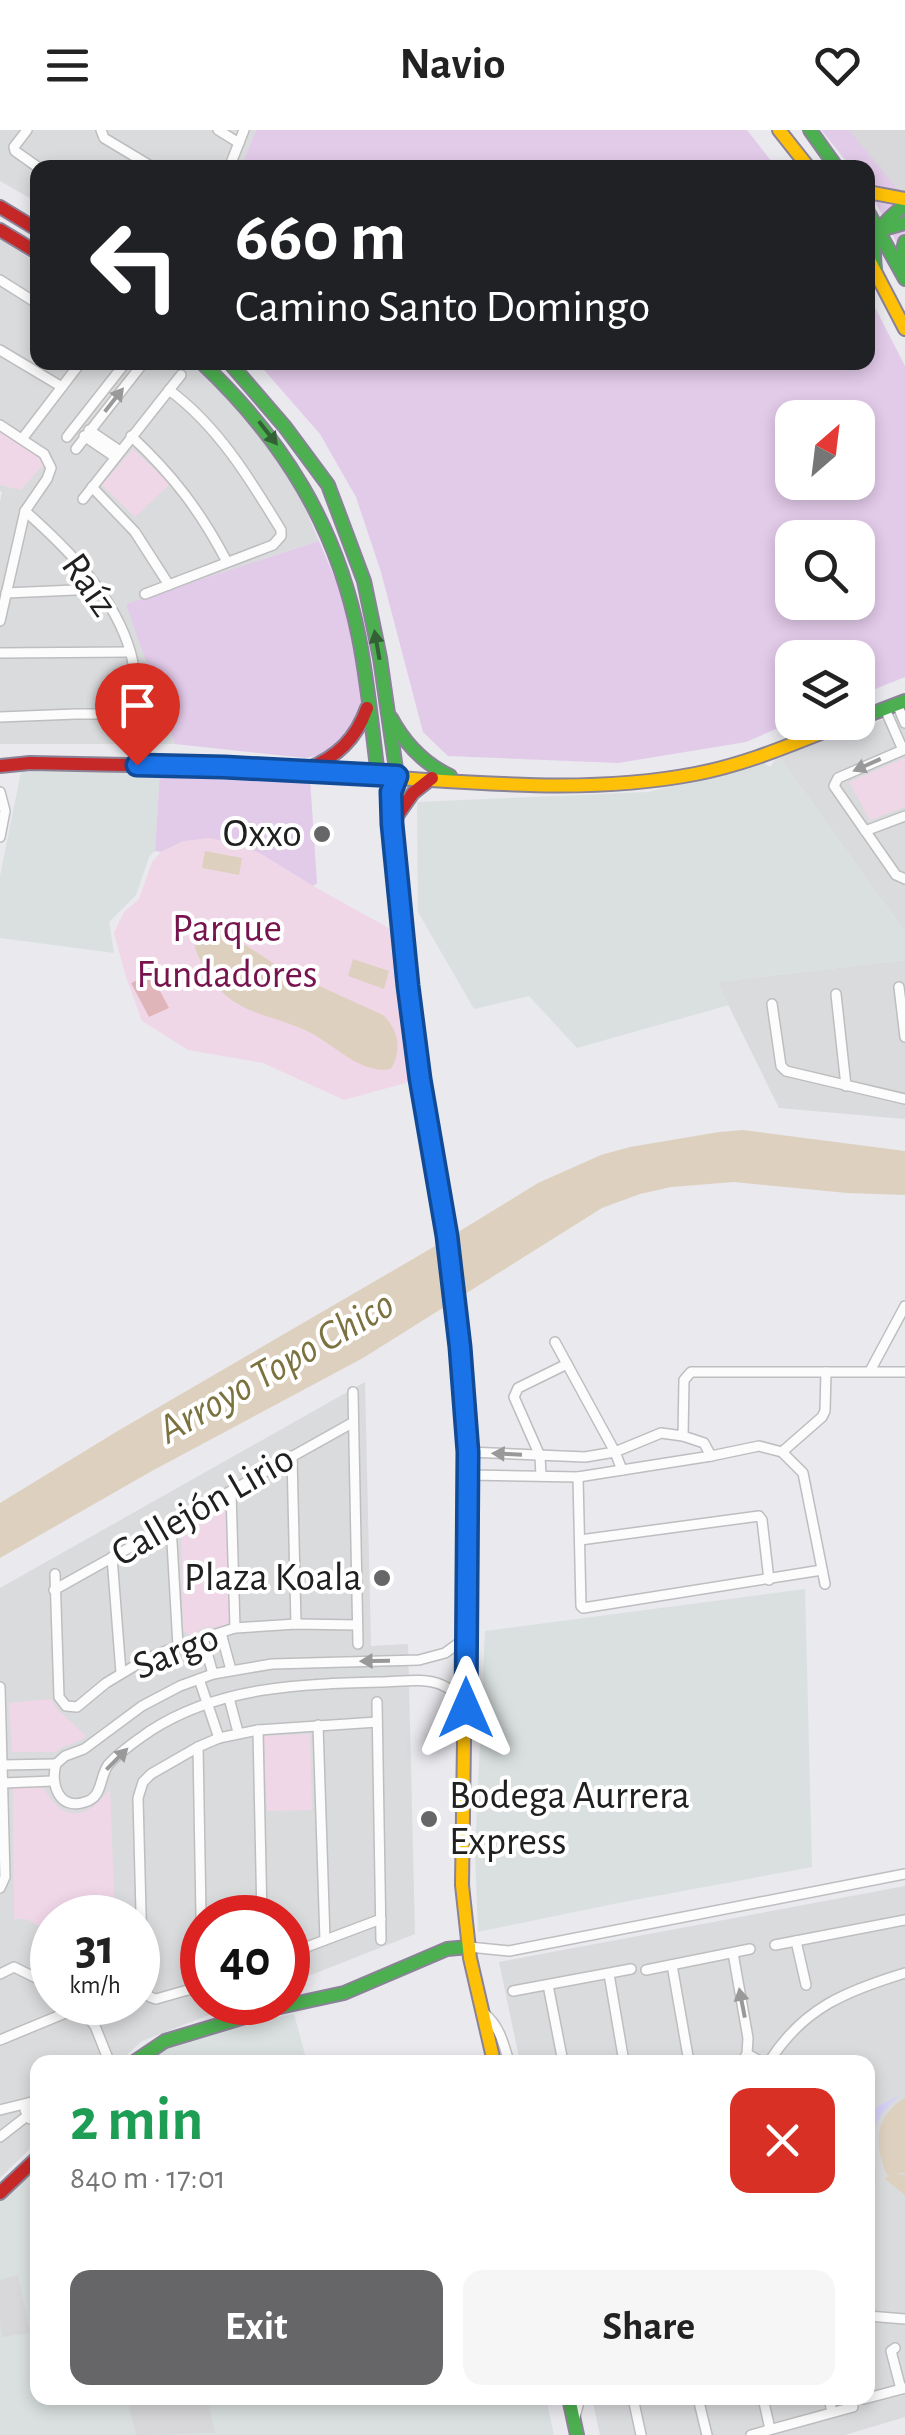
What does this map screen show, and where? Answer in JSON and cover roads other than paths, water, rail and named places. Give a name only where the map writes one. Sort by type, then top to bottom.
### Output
[{"type":"street","points":[[27,130],[14,147],[30,162]]},
{"type":"street","points":[[218,130],[239,143]]},
{"type":"street","points":[[232,160],[244,130]]},
{"type":"street","points":[[780,130],[803,160]]},
{"type":"street","points":[[810,130],[831,160]]},
{"type":"street","points":[[101,132],[104,138],[141,160]]},
{"type":"street","points":[[875,194],[905,202]]},
{"type":"street","points":[[875,224],[905,202]]},
{"type":"street","points":[[0,207],[30,225]]},
{"type":"street","points":[[875,226],[887,228],[905,223]]},
{"type":"street","points":[[875,229],[902,272]]},
{"type":"street","points":[[0,230],[30,248]]},
{"type":"street","points":[[902,272],[905,242]]},
{"type":"street","points":[[875,272],[905,329]]},
{"type":"street","points":[[0,280],[30,299]]},
{"type":"street","points":[[0,350],[30,368]]},
{"type":"street","points":[[34,370],[62,387]]},
{"type":"street","points":[[0,426],[22,439],[75,370]]},
{"type":"street","points":[[117,454],[88,434],[73,429],[120,370]]},
{"type":"street","points":[[76,449],[138,370]]},
{"type":"street","points":[[210,370],[282,452],[328,532],[354,616],[378,776],[391,792]]},
{"type":"street","points":[[235,370],[285,426],[328,485],[364,582],[380,658],[397,776],[391,792],[392,824],[412,1024],[447,1236],[468,1452],[462,1885],[469,1947],[492,2055]]},
{"type":"street","points":[[83,499],[181,374]]},
{"type":"street","points":[[145,594],[276,543],[282,536],[255,487],[228,450],[196,413],[169,390]]},
{"type":"street","points":[[131,436],[186,494],[227,562]]},
{"type":"street","name":"Raíz","points":[[0,621],[25,510],[50,473],[44,454],[22,439]]},
{"type":"street","points":[[92,486],[135,532],[169,585]]},
{"type":"street","name":"Raíz","points":[[25,510],[72,556],[98,589],[130,652],[147,730]]},
{"type":"street","points":[[6,593],[98,589]]},
{"type":"street","points":[[0,653],[130,652]]},
{"type":"street","points":[[296,772],[328,760],[348,744],[361,726],[368,700]]},
{"type":"street","points":[[896,705],[905,724]]},
{"type":"street","points":[[896,705],[902,750],[838,778],[834,786],[896,875],[905,879]]},
{"type":"street","points":[[387,710],[420,759],[462,781]]},
{"type":"street","points":[[0,717],[141,714]]},
{"type":"street","points":[[0,766],[30,763],[224,767],[566,786],[698,774],[802,740]]},
{"type":"street","points":[[392,824],[413,793],[432,778]]},
{"type":"street","points":[[0,792],[4,811],[0,837]]},
{"type":"street","points":[[865,831],[905,816]]},
{"type":"street","points":[[899,987],[905,1037]]},
{"type":"street","points":[[836,994],[846,1086]]},
{"type":"street","points":[[772,1004],[783,1070],[905,1099]]},
{"type":"street","points":[[870,1370],[905,1306]]},
{"type":"street","points":[[555,1342],[616,1452],[622,1470]]},
{"type":"street","points":[[541,1476],[540,1456],[514,1392],[567,1364]]},
{"type":"street","points":[[683,1436],[684,1380],[691,1372],[905,1372]]},
{"type":"street","points":[[782,1452],[822,1417],[826,1372]]},
{"type":"street","points":[[352,1392],[358,1644]]},
{"type":"street","name":"Callejón Lirio","points":[[54,1590],[352,1423]]},
{"type":"street","points":[[468,1452],[575,1458],[616,1452],[661,1433],[704,1443],[711,1456]]},
{"type":"street","points":[[468,1474],[578,1476],[760,1446],[782,1452],[802,1473],[825,1584]]},
{"type":"street","points":[[292,1456],[296,1624]]},
{"type":"street","points":[[578,1476],[582,1606],[586,1609],[822,1570]]},
{"type":"street","points":[[231,1492],[235,1628]]},
{"type":"street","points":[[580,1540],[759,1516],[769,1580]]},
{"type":"street","points":[[171,1525],[178,1646]]},
{"type":"street","points":[[112,1558],[120,1673]]},
{"type":"street","points":[[54,1590],[55,1574]]},
{"type":"street","name":"Sargo","points":[[54,1590],[59,1696],[66,1706],[77,1707],[120,1673],[146,1659],[235,1628],[357,1625]]},
{"type":"street","points":[[221,1633],[231,1670]]},
{"type":"street","points":[[203,1638],[213,1674]]},
{"type":"street","points":[[466,1638],[445,1654],[419,1660],[272,1664],[213,1674],[142,1706],[84,1750],[65,1756],[56,1764],[53,1782],[62,1799],[74,1804],[87,1802],[96,1795],[110,1764],[165,1722],[268,1688],[419,1681],[442,1684],[457,1694],[466,1708]]},
{"type":"street","points":[[419,1660],[419,1681]]},
{"type":"street","points":[[199,1679],[219,1738]]},
{"type":"street","points":[[0,1687],[2,1885]]},
{"type":"street","points":[[229,1698],[238,1732]]},
{"type":"street","points":[[377,1702],[382,1940]]},
{"type":"street","points":[[180,1992],[156,1999],[144,1989],[138,1798],[143,1782],[198,1746],[238,1732],[378,1722]]},
{"type":"street","points":[[318,1725],[324,1940]]},
{"type":"street","points":[[258,1730],[262,1895]]},
{"type":"street","points":[[198,1746],[201,1895]]},
{"type":"street","points":[[3,1766],[56,1764]]},
{"type":"street","points":[[3,1783],[53,1782]]},
{"type":"street","points":[[145,2055],[165,2042],[275,2008],[344,1993],[447,1950],[469,1947],[509,1951],[905,1874]]},
{"type":"street","points":[[310,1945],[382,1919]]},
{"type":"street","points":[[775,1945],[905,1920]]},
{"type":"street","points":[[796,1941],[806,1985]]},
{"type":"street","points":[[646,1970],[750,1949]]},
{"type":"street","points":[[732,1952],[748,2038],[745,2055]]},
{"type":"street","points":[[672,1965],[688,2055]]},
{"type":"street","points":[[0,1974],[14,1967],[30,1975]]},
{"type":"street","points":[[513,1991],[631,1969]]},
{"type":"street","points":[[609,1974],[623,2055]]},
{"type":"street","points":[[771,2055],[822,2006],[846,1993],[905,1974]]},
{"type":"street","points":[[548,1985],[561,2055]]},
{"type":"street","points":[[482,2011],[498,2026],[506,2055]]},
{"type":"street","points":[[0,2040],[33,2025]]},
{"type":"street","points":[[94,2025],[107,2055]]},
{"type":"street","points":[[0,2110],[30,2102]]},
{"type":"street","points":[[0,2137],[30,2122]]},
{"type":"street","points":[[0,2192],[30,2164]]},
{"type":"street","points":[[875,2317],[905,2319]]},
{"type":"street","points":[[875,2395],[903,2388],[891,2350],[895,2348]]},
{"type":"street","points":[[571,2405],[577,2435]]},
{"type":"street","points":[[574,2420],[578,2405]]},
{"type":"street","points":[[635,2405],[641,2435]]},
{"type":"street","points":[[700,2405],[707,2435]]},
{"type":"street","points":[[765,2405],[770,2429]]},
{"type":"street","points":[[830,2405],[832,2412]]},
{"type":"street","points":[[751,2435],[852,2407]]},
{"type":"water","points":[[205,851],[242,858],[239,875],[202,868]]},
{"type":"water","points":[[212,923],[282,969],[383,1015],[397,1040],[397,1055],[391,1069],[358,1063],[307,1031],[236,1003],[214,983],[197,954],[195,930]]},
{"type":"water","points":[[353,959],[389,971],[384,989],[348,976]]},
{"type":"water","name":"Arroyo Topo Chico","points":[[743,1130],[905,1151],[905,1195],[734,1182],[671,1187],[602,1208],[363,1358],[0,1558],[0,1503],[538,1183],[601,1155],[630,1147]]},
{"type":"water","points":[[905,2098],[905,2173],[895,2173],[905,2175],[905,2195],[885,2179],[890,2175],[883,2164],[879,2142],[887,2113]]},
{"type":"place","name":"Oxxo","points":[[322,834]]},
{"type":"place","name":"Plaza Koala","points":[[382,1578]]},
{"type":"place","name":"Bodega Aurrera Express","points":[[429,1819]]},
{"type":"park label","name":"Parque Fundadores","points":[[227,952]]}]
